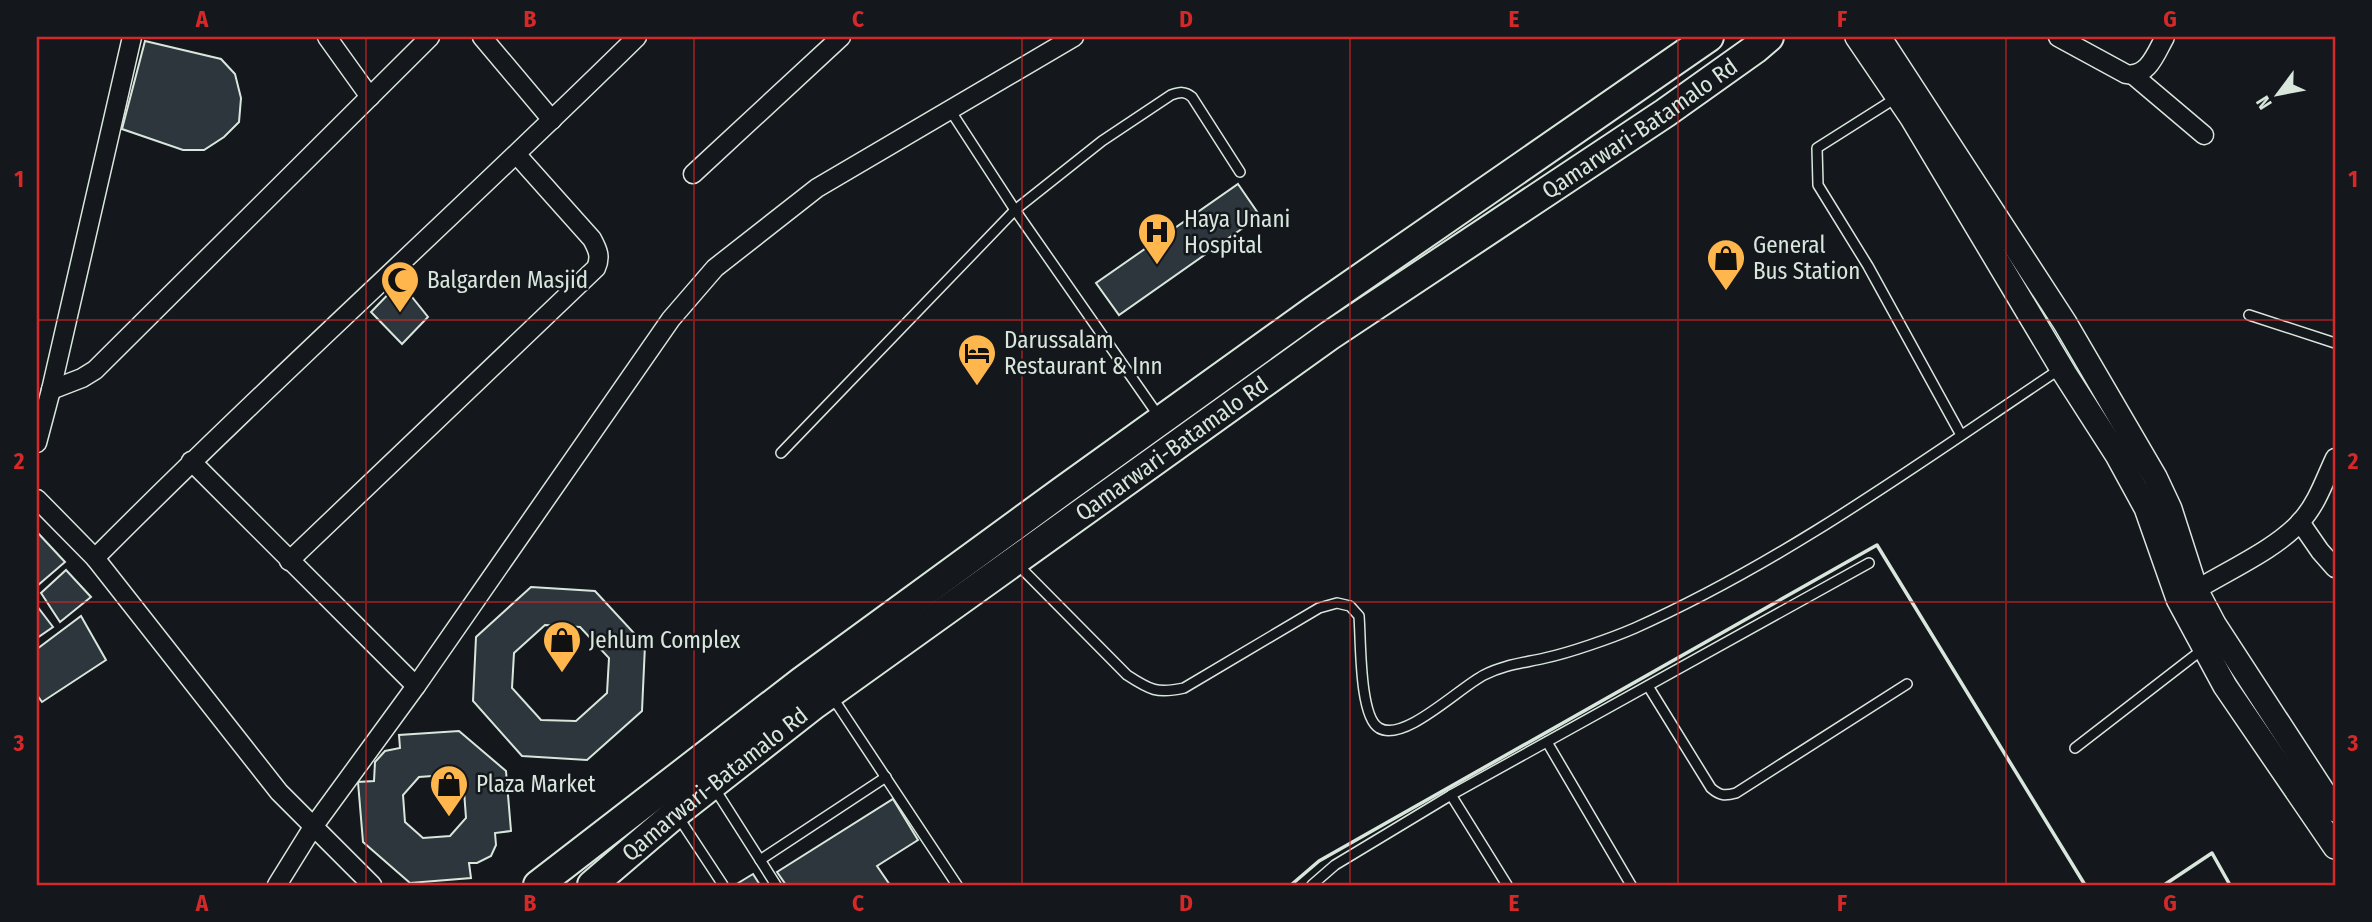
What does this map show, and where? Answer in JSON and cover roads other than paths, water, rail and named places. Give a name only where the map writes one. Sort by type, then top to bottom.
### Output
[{"type":"main road","name":"Qamarwari-Batamalo Rd","points":[[537,885],[801,682],[1161,420],[1709,37]]},
{"type":"main road","name":"Qamarwari-Batamalo Rd","points":[[592,885],[676,813],[830,693],[1329,336],[1665,113],[1769,37]]},
{"type":"street","points":[[37,443],[132,37]]},
{"type":"street","points":[[327,37],[370,97]]},
{"type":"street","points":[[51,390],[82,379],[95,370],[430,37]]},
{"type":"street","points":[[482,37],[552,120]]},
{"type":"street","points":[[94,558],[191,461],[517,155],[637,37]]},
{"type":"street","points":[[693,174],[841,37]]},
{"type":"street","points":[[277,885],[313,827],[416,686],[671,319],[715,268],[817,188],[1074,37]]},
{"type":"street","points":[[1857,37],[1898,97],[2061,368],[2117,455],[2146,508],[2178,599],[2225,686],[2335,847]]},
{"type":"street","points":[[1879,37],[2065,323],[2155,477],[2170,509],[2196,590],[2220,634],[2335,810]]},
{"type":"street","points":[[2058,37],[2126,74],[2133,75],[2141,73],[2148,66],[2165,37]]},
{"type":"street","points":[[2133,75],[2204,135]]},
{"type":"street","points":[[289,561],[596,268],[600,260],[592,239],[517,155]]},
{"type":"street","points":[[2196,590],[2272,544],[2301,522],[2335,458]]},
{"type":"street","points":[[191,461],[416,686]]},
{"type":"street","points":[[37,499],[94,558],[264,773],[313,827],[372,885]]},
{"type":"street","points":[[2301,522],[2335,568]]},
{"type":"lane","points":[[781,453],[1015,209],[1102,141],[1171,95],[1180,92],[1188,93],[1192,97],[1240,172]]},
{"type":"lane","points":[[1898,97],[1817,148],[1818,186],[1868,266],[1961,435]]},
{"type":"lane","points":[[950,110],[1161,420]]},
{"type":"lane","points":[[2249,315],[2335,343]]},
{"type":"lane","points":[[1015,561],[1127,675],[1147,688],[1163,693],[1184,688],[1319,608],[1337,603],[1350,606],[1359,616],[1366,706],[1372,722],[1380,729],[1394,732],[1410,726],[1483,675],[1509,664],[1547,658],[1633,629],[1760,566],[2061,368]]},
{"type":"lane","points":[[1312,885],[1335,865],[1451,795],[1870,563]]},
{"type":"lane","points":[[2075,748],[2205,648]]},
{"type":"lane","points":[[1648,686],[1711,788],[1718,794],[1727,796],[1736,793],[1907,684]]},
{"type":"lane","points":[[830,693],[957,885]]},
{"type":"lane","points":[[1547,742],[1631,885]]},
{"type":"lane","points":[[760,860],[886,777]]},
{"type":"lane","points":[[712,785],[776,885]]},
{"type":"lane","points":[[1451,795],[1507,885]]},
{"type":"lane","points":[[676,813],[723,885]]},
{"type":"place","name":"Haya Unani Hospital","points":[[1157,266]]},
{"type":"place","name":"General Bus Station","points":[[1726,292]]},
{"type":"place","name":"Balgarden Masjid","points":[[400,314]]},
{"type":"place","name":"Darussalam Restaurant & Inn","points":[[977,387]]},
{"type":"place","name":"Jehlum Complex","points":[[562,674]]},
{"type":"place","name":"Plaza Market","points":[[449,818]]}]
